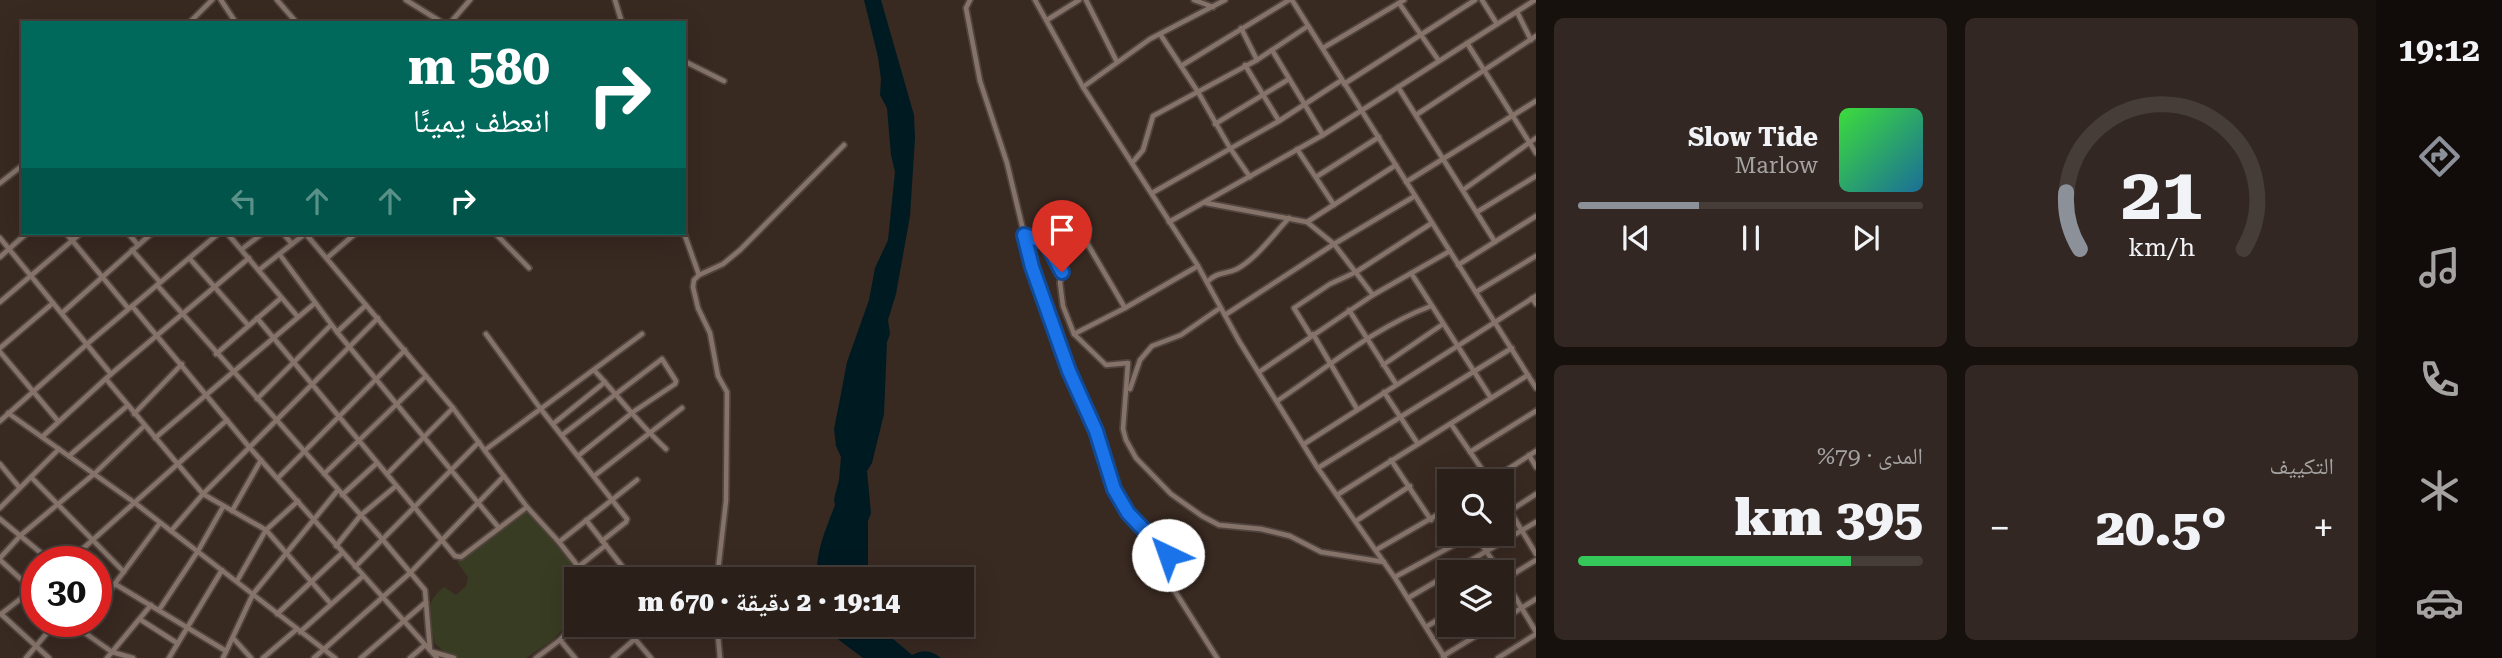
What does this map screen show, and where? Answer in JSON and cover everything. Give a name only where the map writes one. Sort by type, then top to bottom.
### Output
[{"type":"street","points":[[191,21],[212,0]]},
{"type":"street","points":[[221,0],[235,21]]},
{"type":"street","points":[[277,0],[295,21]]},
{"type":"street","points":[[406,0],[440,21]]},
{"type":"street","points":[[452,21],[470,0]]},
{"type":"street","points":[[615,0],[621,21]]},
{"type":"street","points":[[963,0],[980,81],[1007,163],[1032,267],[1069,371],[1093,421],[1114,489],[1128,513],[1168,555],[1171,586],[1217,658]]},
{"type":"street","points":[[965,8],[970,0]]},
{"type":"street","points":[[1035,0],[1083,87],[1198,266],[1224,315],[1318,468],[1395,578],[1444,657],[1475,637]]},
{"type":"street","points":[[1047,20],[1079,0]]},
{"type":"street","points":[[1086,0],[1117,62]]},
{"type":"street","points":[[1194,0],[1213,7]]},
{"type":"street","points":[[1083,87],[1150,39],[1225,0]]},
{"type":"street","points":[[1181,66],[1290,0],[1323,48],[1536,388]]},
{"type":"street","points":[[1152,193],[1279,121],[1475,0]]},
{"type":"street","points":[[1482,0],[1497,24]]},
{"type":"street","points":[[1169,222],[1323,135],[1535,0]]},
{"type":"street","points":[[1323,48],[1401,1],[1438,61]]},
{"type":"street","points":[[1416,115],[1533,38],[1517,12]]},
{"type":"street","points":[[1132,163],[1143,150],[1153,116],[1257,60],[1308,26]]},
{"type":"street","points":[[1241,28],[1257,60]]},
{"type":"street","points":[[1160,34],[1250,177]]},
{"type":"street","points":[[1468,43],[1536,153]]},
{"type":"street","points":[[1272,50],[1323,135]]},
{"type":"street","points":[[686,62],[724,81]]},
{"type":"street","points":[[1245,65],[1279,121]]},
{"type":"street","points":[[1215,124],[1289,79]]},
{"type":"street","points":[[1398,87],[1495,242]]},
{"type":"street","points":[[1406,182],[1536,101]]},
{"type":"street","points":[[1316,177],[1379,137]]},
{"type":"street","points":[[1463,190],[1536,138]]},
{"type":"street","points":[[718,567],[726,501],[727,392],[718,376],[710,333],[698,308],[694,280],[723,264],[740,250],[844,145]]},
{"type":"street","points":[[1297,149],[1334,205]]},
{"type":"street","points":[[1307,222],[1396,165]]},
{"type":"street","points":[[0,183],[21,167]]},
{"type":"street","points":[[1477,212],[1536,176]]},
{"type":"street","points":[[1224,315],[1415,196]]},
{"type":"street","points":[[1205,202],[1307,222],[1334,244],[1373,295]]},
{"type":"street","points":[[1458,265],[1536,216]]},
{"type":"street","points":[[1207,282],[1216,274],[1242,265],[1290,218]]},
{"type":"street","points":[[1357,409],[1294,308],[1432,223]]},
{"type":"street","points":[[1089,229],[1087,243],[1125,309]]},
{"type":"street","points":[[0,257],[25,235]]},
{"type":"street","points":[[68,235],[157,335],[250,448],[437,658]]},
{"type":"street","points":[[0,302],[79,235]]},
{"type":"street","points":[[130,235],[138,245]]},
{"type":"street","points":[[62,313],[150,235]]},
{"type":"street","points":[[0,421],[217,235]]},
{"type":"street","points":[[229,235],[298,317]]},
{"type":"street","points":[[242,249],[260,235]]},
{"type":"street","points":[[285,235],[292,244]]},
{"type":"street","points":[[259,270],[303,235]]},
{"type":"street","points":[[308,235],[453,408],[527,508],[578,567],[627,521],[486,334]]},
{"type":"street","points":[[327,258],[354,235]]},
{"type":"street","points":[[497,235],[529,268]]},
{"type":"street","points":[[685,235],[699,275]]},
{"type":"street","points":[[1024,235],[1046,242],[1062,272],[1060,283],[1063,306],[1074,334],[1106,365],[1128,363],[1123,429],[1131,450],[1171,494],[1202,516],[1228,527],[1261,529],[1290,536],[1321,552],[1384,562]]},
{"type":"street","points":[[0,238],[111,374]]},
{"type":"street","points":[[132,250],[216,354],[427,593],[431,651]]},
{"type":"street","points":[[1259,372],[1349,310],[1450,251]]},
{"type":"street","points":[[279,255],[331,325],[499,528]]},
{"type":"street","points":[[1476,292],[1536,256]]},
{"type":"street","points":[[42,437],[111,374],[249,258]]},
{"type":"street","points":[[190,259],[248,326]]},
{"type":"street","points":[[1074,334],[1125,309],[1198,266]]},
{"type":"street","points":[[1411,273],[1490,398]]},
{"type":"street","points":[[1304,444],[1534,297],[1536,304]]},
{"type":"street","points":[[216,354],[281,298]]},
{"type":"street","points":[[53,303],[0,350],[58,421]]},
{"type":"street","points":[[155,438],[315,303]]},
{"type":"street","points":[[337,332],[366,305]]},
{"type":"street","points":[[1277,401],[1331,366],[1366,339],[1404,316],[1432,306]]},
{"type":"street","points":[[1126,406],[1140,360],[1152,346],[1181,335],[1220,308]]},
{"type":"street","points":[[1349,310],[1396,384]]},
{"type":"street","points":[[257,318],[458,558],[527,508]]},
{"type":"street","points":[[171,531],[202,495],[377,318]]},
{"type":"street","points":[[1383,365],[1443,324]]},
{"type":"street","points":[[257,399],[331,325]]},
{"type":"street","points":[[485,450],[642,334]]},
{"type":"street","points":[[1318,468],[1512,348]]},
{"type":"street","points":[[278,478],[405,350]]},
{"type":"street","points":[[562,435],[662,359],[676,383],[633,412],[578,456]]},
{"type":"street","points":[[134,414],[181,364]]},
{"type":"street","points":[[594,370],[633,412],[648,433],[666,449]]},
{"type":"street","points":[[1337,495],[1528,375]]},
{"type":"street","points":[[324,474],[426,376]]},
{"type":"street","points":[[106,379],[202,495],[266,530],[331,604]]},
{"type":"street","points":[[552,424],[605,382]]},
{"type":"street","points":[[1384,392],[1418,444]]},
{"type":"street","points":[[69,456],[128,406]]},
{"type":"street","points":[[387,474],[453,408]]},
{"type":"street","points":[[594,476],[682,408]]},
{"type":"street","points":[[1470,452],[1536,411]]},
{"type":"street","points":[[8,413],[135,503],[335,658]]},
{"type":"street","points":[[88,546],[227,419]]},
{"type":"street","points":[[1451,424],[1482,469]]},
{"type":"street","points":[[21,577],[0,559],[21,535],[94,474],[144,426]]},
{"type":"street","points":[[355,568],[479,442]]},
{"type":"street","points":[[0,508],[59,449]]},
{"type":"street","points":[[1509,469],[1536,451]]},
{"type":"street","points":[[1529,456],[1536,467]]},
{"type":"street","points":[[232,511],[261,460]]},
{"type":"street","points":[[1391,460],[1431,520]]},
{"type":"street","points":[[223,658],[253,594],[286,552],[313,519],[377,463]]},
{"type":"street","points":[[0,464],[19,487]]},
{"type":"street","points":[[314,658],[410,573],[504,476]]},
{"type":"street","points":[[31,477],[124,572]]},
{"type":"street","points":[[559,542],[637,480]]},
{"type":"street","points":[[336,546],[360,514],[397,486]]},
{"type":"street","points":[[1356,521],[1410,486]]},
{"type":"street","points":[[1514,508],[1536,494]]},
{"type":"street","points":[[237,581],[266,530],[298,501]]},
{"type":"street","points":[[159,610],[223,507]]},
{"type":"street","points":[[1376,550],[1437,516]]},
{"type":"street","points":[[1514,518],[1536,554]]},
{"type":"street","points":[[0,519],[34,546]]},
{"type":"street","points":[[586,520],[623,567]]},
{"type":"street","points":[[1473,560],[1536,522]]},
{"type":"street","points":[[112,589],[160,523]]},
{"type":"street","points":[[1395,578],[1453,546]]},
{"type":"street","points":[[1483,546],[1492,560]]},
{"type":"street","points":[[277,614],[342,553]]},
{"type":"street","points":[[1514,571],[1536,560]]},
{"type":"street","points":[[169,658],[222,570]]},
{"type":"street","points":[[263,658],[363,576]]},
{"type":"street","points":[[1408,598],[1437,581]]},
{"type":"street","points":[[116,584],[226,651]]},
{"type":"street","points":[[1498,658],[1536,633],[1514,596]]},
{"type":"street","points":[[21,597],[1,611],[49,658]]},
{"type":"street","points":[[1514,613],[1536,599]]},
{"type":"street","points":[[360,658],[426,602]]},
{"type":"street","points":[[107,658],[151,605]]},
{"type":"street","points":[[141,620],[177,643]]},
{"type":"street","points":[[1426,627],[1437,620]]},
{"type":"street","points":[[536,658],[564,636]]},
{"type":"street","points":[[26,658],[44,637]]},
{"type":"street","points":[[88,637],[113,652],[133,658]]},
{"type":"street","points":[[717,637],[720,658]]},
{"type":"street","points":[[233,638],[251,658]]},
{"type":"street","points":[[613,658],[635,639],[651,658]]},
{"type":"street","points":[[560,640],[575,658]]},
{"type":"street","points":[[410,658],[425,645]]},
{"type":"street","points":[[431,651],[454,658]]},
{"type":"green space","points":[[526,511],[574,567],[564,567],[564,628],[553,640],[526,658],[458,658],[442,650],[434,642],[430,605],[444,587],[456,595],[466,586],[468,577],[457,562]]},
{"type":"water","points":[[864,0],[881,0],[914,115],[910,216],[896,294],[888,320],[890,334],[887,342],[884,414],[872,463],[867,471],[871,513],[868,521],[869,567],[817,567],[819,550],[835,505],[839,480],[841,457],[836,446],[834,429],[847,362],[869,300],[875,268],[888,240],[895,172],[887,108],[880,95],[878,57]]},
{"type":"water","points":[[835,637],[892,637],[912,655],[927,651],[941,658],[863,658]]},
{"type":"route","points":[[1062,272],[1046,242],[1024,235],[1032,267],[1069,371],[1089,411],[1114,489],[1128,513],[1168,555]]}]
